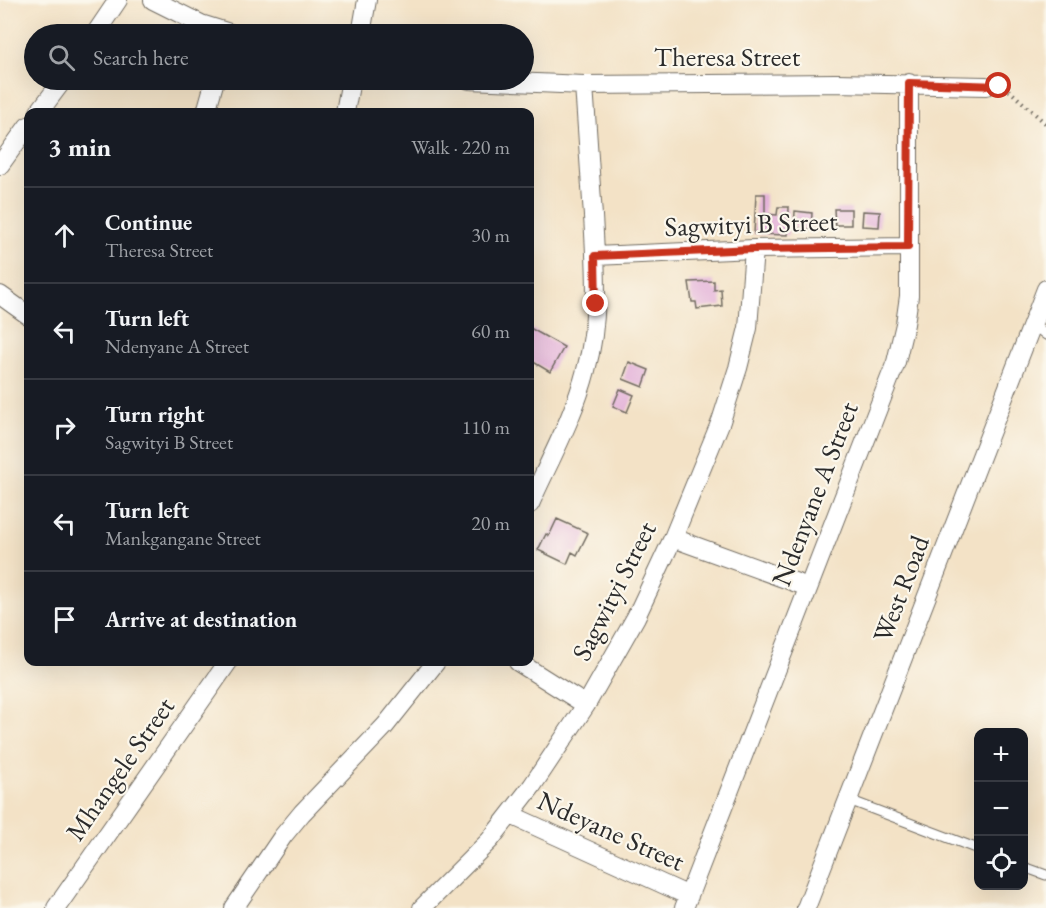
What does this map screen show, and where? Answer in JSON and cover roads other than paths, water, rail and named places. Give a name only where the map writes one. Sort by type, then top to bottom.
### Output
[{"type":"street","points":[[102,24],[118,0]]},
{"type":"street","points":[[153,0],[201,24]]},
{"type":"street","points":[[363,24],[367,0]]},
{"type":"street","name":"Theresa Street","points":[[534,83],[584,85],[909,83],[986,86]]},
{"type":"street","name":"Ndenyane A Street","points":[[687,902],[896,362],[909,296],[909,83]]},
{"type":"street","points":[[534,495],[572,411],[586,371],[593,338],[596,304],[595,256],[584,85]]},
{"type":"street","points":[[42,108],[56,90]]},
{"type":"street","points":[[208,108],[212,90]]},
{"type":"street","points":[[346,108],[349,90]]},
{"type":"street","points":[[0,165],[24,132]]},
{"type":"street","name":"Sagwityi B Street","points":[[595,256],[754,249],[908,247]]},
{"type":"street","name":"Sagwityi Street","points":[[422,908],[461,871],[511,815],[586,705],[636,617],[673,538],[720,421],[738,368],[748,328],[754,249]]},
{"type":"street","name":"West Road","points":[[807,908],[1039,330],[1046,289]]},
{"type":"street","points":[[0,295],[24,312]]},
{"type":"street","points":[[673,538],[808,587]]},
{"type":"street","name":"Mhangele Street","points":[[56,908],[225,666]]},
{"type":"street","points":[[234,908],[302,813],[385,726],[433,666]]},
{"type":"street","points":[[524,666],[586,705]]},
{"type":"street","name":"Ndeyane Street","points":[[511,815],[687,902]]},
{"type":"lane","points":[[849,800],[974,847]]},
{"type":"lane","points":[[1028,869],[1046,875]]}]
